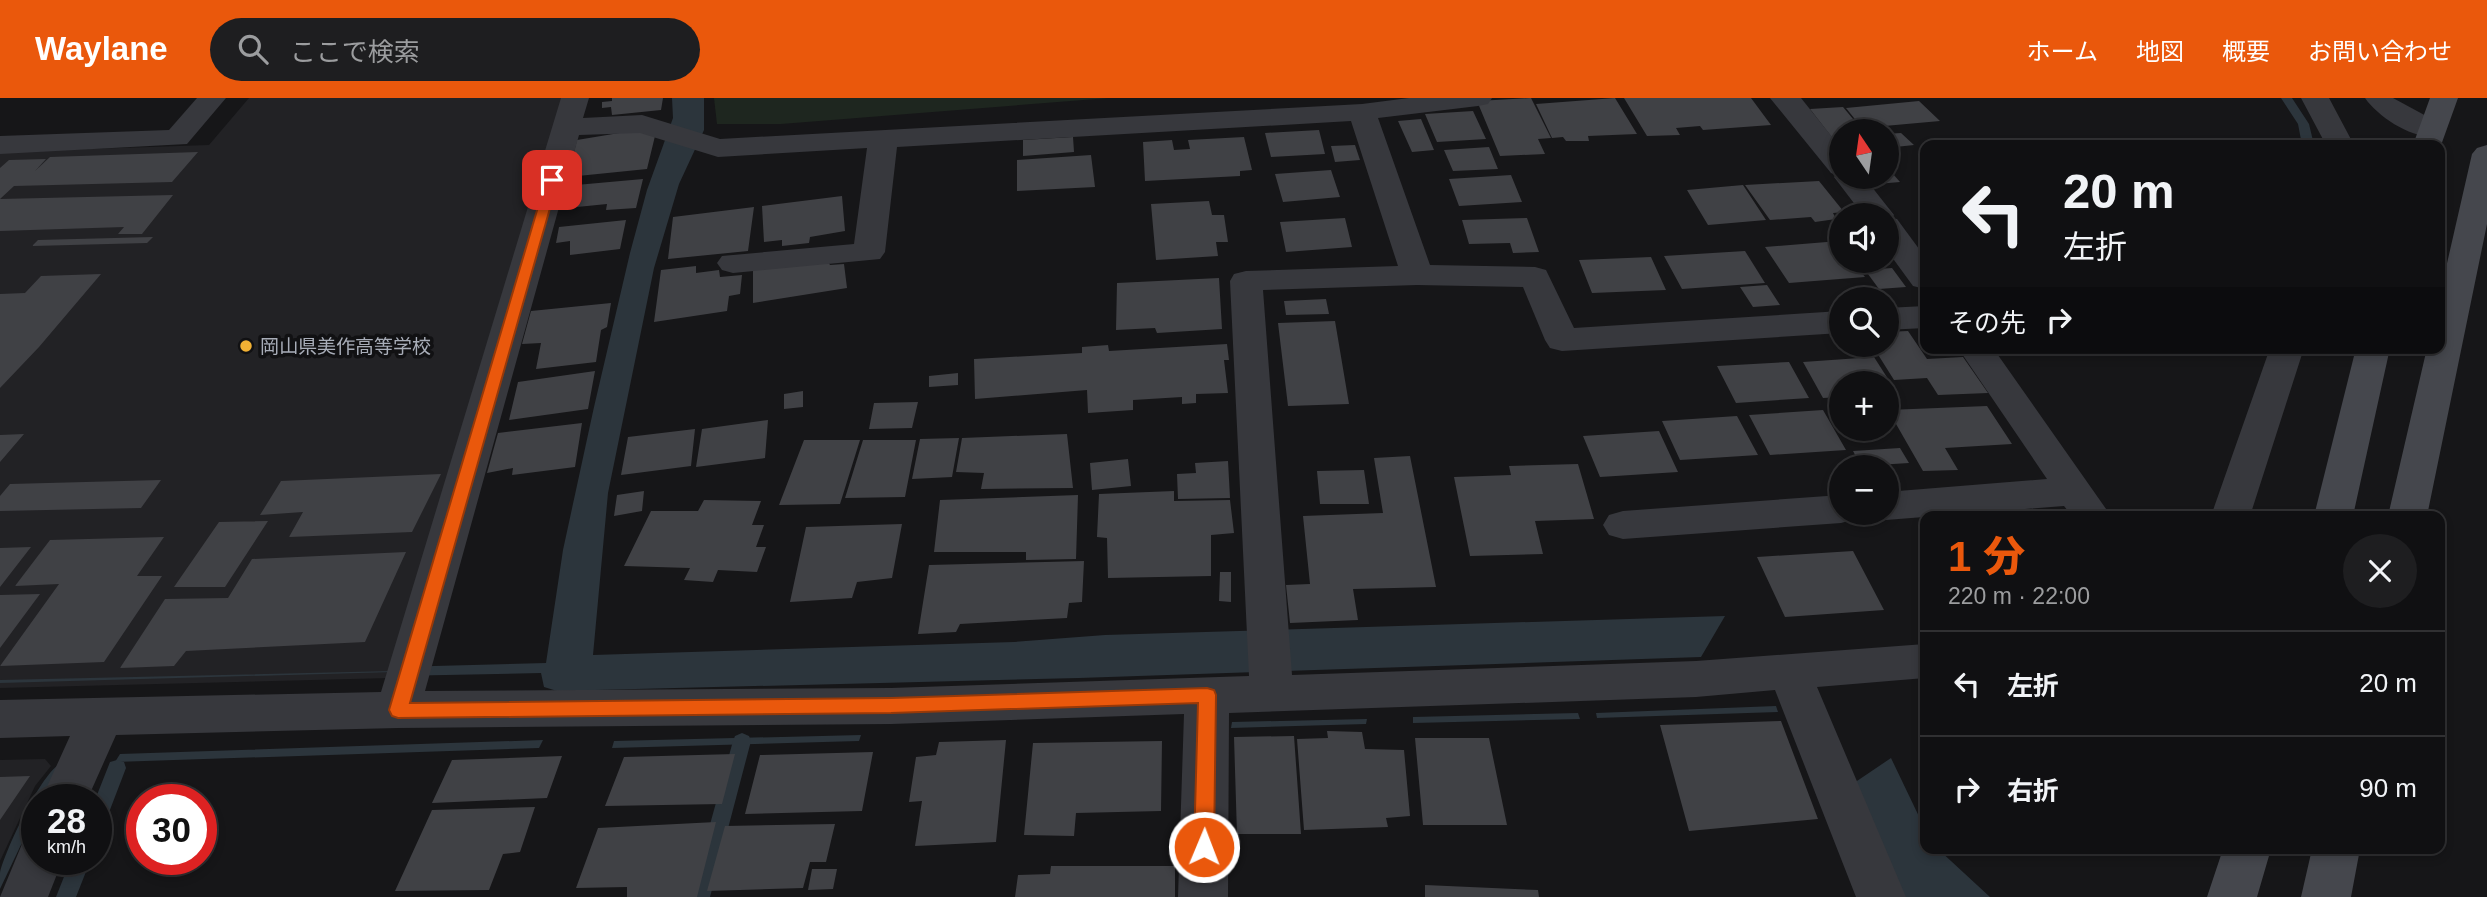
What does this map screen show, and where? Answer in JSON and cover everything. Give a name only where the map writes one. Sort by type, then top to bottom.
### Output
[{"type":"main road","points":[[2445,344],[2487,154]]},
{"type":"main road","points":[[2334,511],[2372,354]]},
{"type":"main road","points":[[2408,511],[2443,354]]},
{"type":"main road","points":[[2232,897],[2245,854]]},
{"type":"main road","points":[[2326,897],[2335,854]]},
{"type":"street","points":[[0,145],[177,138],[212,98]]},
{"type":"street","points":[[398,710],[571,112],[642,124],[718,148],[1362,112],[1478,98]]},
{"type":"street","points":[[1784,98],[1789,100],[1829,152]]},
{"type":"street","points":[[2315,98],[2337,140]]},
{"type":"street","points":[[2379,98],[2386,107],[2435,121]]},
{"type":"street","points":[[1362,112],[1417,275]]},
{"type":"street","points":[[733,264],[869,252],[883,139]]},
{"type":"street","points":[[1858,189],[1870,203]]},
{"type":"street","points":[[1899,244],[1920,272]]},
{"type":"street","points":[[1272,693],[1246,281],[1417,275],[1535,277],[1562,340],[1829,323]]},
{"type":"street","points":[[1899,319],[1920,317]]},
{"type":"street","points":[[1979,354],[2084,504]]},
{"type":"street","points":[[2232,511],[2285,354]]},
{"type":"street","points":[[1899,506],[2084,504]]},
{"type":"street","points":[[1623,525],[1829,510]]},
{"type":"street","points":[[0,719],[398,710],[891,706],[1696,679],[1920,660]]},
{"type":"street","points":[[1790,673],[1881,897]]},
{"type":"street","points":[[1203,897],[1207,695]]},
{"type":"street","points":[[71,784],[101,717]]},
{"type":"street","points":[[23,897],[32,875]]},
{"type":"shaded area","name":"岡山県美作高等学校","points":[[249,98],[564,98],[390,678],[0,688],[0,152],[209,145]]},
{"type":"shaded area","points":[[672,98],[704,98],[704,130],[679,184],[654,268],[608,493],[593,655],[1014,642],[1105,635],[1725,616],[1701,657],[1079,678],[557,691],[544,687],[541,673],[394,676],[394,672],[0,683],[0,680],[393,671],[396,667],[546,663],[563,550],[594,407],[647,190],[673,118]]},
{"type":"shaded area","points":[[714,98],[1109,98],[781,124],[717,124]]},
{"type":"shaded area","points":[[2281,98],[2292,98],[2309,124],[2313,140],[2301,140],[2298,124]]},
{"type":"shaded area","points":[[1776,706],[1778,712],[1597,718],[1596,713]]},
{"type":"shaded area","points":[[1578,713],[1580,719],[1413,723],[1413,717]]},
{"type":"shaded area","points":[[1367,719],[1366,724],[1231,728],[1232,722]]},
{"type":"shaded area","points":[[861,735],[859,741],[612,748],[614,741]]},
{"type":"shaded area","points":[[543,740],[539,748],[115,762],[120,754]]},
{"type":"shaded area","points":[[1891,758],[1920,819],[1920,854],[1943,854],[1990,897],[1900,897],[1854,783]]},
{"type":"shaded area","points":[[45,759],[51,766],[37,784],[21,784],[21,816],[0,861],[0,760]]},
{"type":"shaded area","points":[[61,764],[50,784],[42,784],[44,780]]},
{"type":"shaded area","points":[[21,822],[21,845],[0,889],[0,873]]},
{"type":"building","points":[[612,98],[663,98],[661,110],[612,115],[611,107],[602,108],[602,102],[612,101]]},
{"type":"building","points":[[1531,98],[1551,138],[1538,139],[1545,154],[1500,156],[1477,101]]},
{"type":"building","points":[[1615,98],[1637,134],[1588,136],[1589,141],[1552,138],[1536,104]]},
{"type":"building","points":[[1624,98],[1751,98],[1771,125],[1703,130],[1700,126],[1676,128],[1680,135],[1647,136]]},
{"type":"building","points":[[1919,101],[1940,121],[1899,125],[1899,119],[1855,119],[1846,108]]},
{"type":"building","points":[[1843,107],[1853,119],[1829,119],[1829,134],[1810,109]]},
{"type":"building","points":[[1473,111],[1486,139],[1437,142],[1425,114]]},
{"type":"building","points":[[1421,119],[1434,150],[1412,152],[1398,121]]},
{"type":"building","points":[[637,130],[655,136],[647,169],[568,177],[577,140]]},
{"type":"building","points":[[1319,130],[1325,154],[1271,157],[1265,133]]},
{"type":"building","points":[[1901,133],[1914,145],[1899,147]]},
{"type":"building","points":[[1073,137],[1074,152],[1023,156],[1023,140]]},
{"type":"building","points":[[1244,137],[1252,170],[1240,171],[1240,176],[1145,181],[1143,142],[1172,140],[1174,150],[1190,149],[1188,140]]},
{"type":"building","points":[[1355,145],[1360,160],[1335,162],[1331,146]]},
{"type":"building","points":[[1489,147],[1498,169],[1453,171],[1444,150]]},
{"type":"building","points":[[198,152],[172,182],[14,186],[0,199],[0,168],[9,160],[46,159],[35,171],[50,157]]},
{"type":"building","points":[[1091,155],[1095,187],[1017,191],[1017,160]]},
{"type":"building","points":[[1331,170],[1340,197],[1283,202],[1275,174]]},
{"type":"building","points":[[1511,175],[1522,202],[1459,206],[1449,179]]},
{"type":"building","points":[[643,179],[636,208],[606,210],[607,204],[577,207],[578,201],[558,204],[565,186]]},
{"type":"building","points":[[1819,181],[1837,203],[1829,203],[1829,220],[1815,222],[1811,217],[1770,220],[1745,185]]},
{"type":"building","points":[[1743,185],[1766,220],[1708,225],[1687,190]]},
{"type":"building","points":[[173,195],[142,234],[118,234],[124,227],[0,231],[0,199]]},
{"type":"building","points":[[842,196],[845,231],[810,237],[809,243],[782,246],[782,240],[764,242],[762,206]]},
{"type":"building","points":[[1209,201],[1212,215],[1224,215],[1228,242],[1216,242],[1218,256],[1156,260],[1151,204]]},
{"type":"building","points":[[754,207],[748,251],[668,259],[673,217]]},
{"type":"building","points":[[1345,218],[1352,247],[1286,252],[1280,222]]},
{"type":"building","points":[[1527,218],[1539,252],[1513,253],[1510,243],[1469,244],[1462,220]]},
{"type":"building","points":[[626,220],[620,249],[570,255],[570,241],[556,243],[559,227]]},
{"type":"building","points":[[153,237],[147,243],[32,246],[38,240]]},
{"type":"building","points":[[1829,242],[1829,273],[1862,273],[1865,277],[1789,283],[1765,247]]},
{"type":"building","points":[[1745,251],[1765,283],[1682,289],[1664,256]]},
{"type":"building","points":[[1651,257],[1666,290],[1592,293],[1579,260]]},
{"type":"building","points":[[827,260],[830,265],[844,264],[847,288],[753,303],[753,270]]},
{"type":"building","points":[[696,266],[696,273],[719,270],[720,277],[742,275],[740,294],[729,296],[727,311],[654,322],[661,270]]},
{"type":"building","points":[[1867,273],[1896,273],[1906,287],[1899,288],[1878,287]]},
{"type":"building","points":[[101,274],[0,388],[0,294],[25,293],[41,276]]},
{"type":"building","points":[[1219,278],[1222,329],[1157,333],[1155,328],[1116,330],[1117,283]]},
{"type":"building","points":[[1767,285],[1780,305],[1753,307],[1740,287]]},
{"type":"building","points":[[1326,299],[1329,314],[1286,315],[1284,301]]},
{"type":"building","points":[[611,303],[607,327],[601,330],[596,362],[536,369],[541,343],[522,344],[531,311]]},
{"type":"building","points":[[1335,321],[1349,404],[1288,406],[1278,323]]},
{"type":"building","points":[[1899,331],[1908,331],[1920,349],[1920,354],[1927,359],[1963,357],[1988,393],[1938,395],[1927,378],[1899,380],[1899,371],[1888,371],[1880,357],[1899,357]]},
{"type":"building","points":[[1227,344],[1229,360],[1224,360],[1228,393],[1196,394],[1196,403],[1182,404],[1182,397],[1133,400],[1133,410],[1088,413],[1087,390],[975,399],[974,359],[1082,353],[1082,347],[1108,345],[1109,351]]},
{"type":"building","points":[[1874,357],[1883,371],[1829,371],[1829,398],[1823,398],[1803,362]]},
{"type":"building","points":[[1789,362],[1809,398],[1736,403],[1717,366]]},
{"type":"building","points":[[595,371],[588,409],[509,420],[518,382]]},
{"type":"building","points":[[958,373],[958,385],[929,387],[929,376]]},
{"type":"building","points":[[803,391],[803,407],[784,409],[784,394]]},
{"type":"building","points":[[918,402],[912,428],[869,429],[874,403]]},
{"type":"building","points":[[1987,406],[2012,444],[1945,448],[1958,470],[1923,471],[1899,429],[1899,410]]},
{"type":"building","points":[[1823,410],[1829,420],[1829,441],[1841,441],[1846,450],[1770,455],[1749,415]]},
{"type":"building","points":[[1737,416],[1758,455],[1680,460],[1662,421]]},
{"type":"building","points":[[768,420],[765,458],[696,467],[702,429]]},
{"type":"building","points":[[582,423],[575,467],[512,475],[513,468],[487,473],[498,433]]},
{"type":"building","points":[[695,429],[691,466],[621,475],[628,437]]},
{"type":"building","points":[[1659,431],[1678,472],[1600,477],[1583,436]]},
{"type":"building","points":[[24,434],[0,462],[0,435]]},
{"type":"building","points":[[1067,434],[1073,488],[981,489],[984,473],[956,472],[962,438]]},
{"type":"building","points":[[959,438],[952,477],[912,479],[920,439]]},
{"type":"building","points":[[804,440],[860,440],[840,504],[779,505]]},
{"type":"building","points":[[863,440],[916,440],[905,497],[845,498]]},
{"type":"building","points":[[1900,448],[1909,463],[1899,464],[1899,455],[1855,455],[1853,451]]},
{"type":"building","points":[[1410,456],[1436,587],[1353,589],[1358,620],[1290,623],[1286,585],[1310,584],[1303,516],[1383,513],[1374,458]]},
{"type":"building","points":[[1128,459],[1131,486],[1092,490],[1090,463]]},
{"type":"building","points":[[1228,461],[1230,498],[1178,499],[1177,474],[1196,473],[1195,463]]},
{"type":"building","points":[[1578,464],[1594,519],[1535,521],[1543,554],[1470,556],[1454,477],[1511,475],[1509,466]]},
{"type":"building","points":[[1364,470],[1369,504],[1320,504],[1317,471]]},
{"type":"building","points":[[441,474],[412,532],[289,537],[303,512],[260,515],[281,481]]},
{"type":"building","points":[[161,480],[141,508],[0,511],[0,496],[10,484]]},
{"type":"building","points":[[644,491],[642,511],[614,516],[617,495]]},
{"type":"building","points":[[1174,491],[1174,501],[1230,500],[1234,533],[1211,535],[1211,576],[1108,578],[1107,538],[1097,537],[1099,494]]},
{"type":"building","points":[[1078,495],[1076,559],[1026,560],[1026,552],[934,552],[940,500]]},
{"type":"building","points":[[704,500],[761,501],[752,525],[764,525],[756,547],[766,547],[757,572],[718,570],[713,582],[684,580],[690,568],[624,566],[651,511],[698,511]]},
{"type":"building","points":[[268,521],[225,587],[174,587],[219,522]]},
{"type":"building","points":[[902,524],[892,578],[857,582],[852,598],[790,602],[806,527]]},
{"type":"building","points":[[164,537],[137,576],[162,576],[104,662],[0,666],[59,584],[15,586],[50,540]]},
{"type":"building","points":[[31,547],[0,587],[0,548]]},
{"type":"building","points":[[1853,551],[1884,610],[1785,617],[1757,557]]},
{"type":"building","points":[[406,552],[365,642],[186,651],[174,666],[120,668],[165,599],[228,598],[252,559]]},
{"type":"building","points":[[1084,561],[1082,602],[1069,603],[1067,618],[960,624],[956,632],[918,634],[929,565]]},
{"type":"building","points":[[1220,572],[1231,572],[1231,602],[1219,601]]},
{"type":"building","points":[[40,594],[0,648],[0,595]]},
{"type":"building","points":[[1781,721],[1818,819],[1689,831],[1660,725]]},
{"type":"building","points":[[1327,731],[1362,732],[1365,749],[1404,750],[1410,816],[1386,818],[1388,827],[1304,830],[1297,739],[1328,738]]},
{"type":"building","points":[[1294,736],[1301,834],[1237,834],[1234,737]]},
{"type":"building","points":[[1415,738],[1489,738],[1507,825],[1423,825]]},
{"type":"building","points":[[1006,740],[996,842],[915,846],[922,801],[909,802],[916,757],[936,755],[939,742]]},
{"type":"building","points":[[1162,741],[1161,811],[1076,813],[1074,836],[1024,835],[1033,743]]},
{"type":"building","points":[[873,752],[862,811],[745,814],[760,755]]},
{"type":"building","points":[[735,754],[722,804],[605,806],[624,757]]},
{"type":"building","points":[[562,756],[547,798],[432,803],[452,760]]},
{"type":"building","points":[[30,776],[25,784],[21,784],[21,789],[0,820],[0,777]]},
{"type":"building","points":[[535,807],[520,852],[503,854],[489,890],[395,891],[432,810]]},
{"type":"building","points":[[716,822],[697,897],[627,897],[627,887],[576,888],[598,828]]},
{"type":"building","points":[[835,824],[826,862],[810,862],[803,888],[707,891],[725,826]]},
{"type":"building","points":[[1051,866],[1175,866],[1175,897],[1015,897],[1018,875],[1050,874]]},
{"type":"building","points":[[812,869],[837,869],[833,889],[808,890]]},
{"type":"building","points":[[1425,885],[1538,890],[1539,897],[1425,897]]},
{"type":"waterway","points":[[700,897],[742,741]]},
{"type":"waterway","points":[[111,784],[117,768]]},
{"type":"waterway","points":[[66,897],[75,875]]},
{"type":"place","name":"岡山県美作高等学校","points":[[246,346]]},
{"type":"route","points":[[552,180],[398,710],[891,706],[1207,695],[1204,847]]}]
